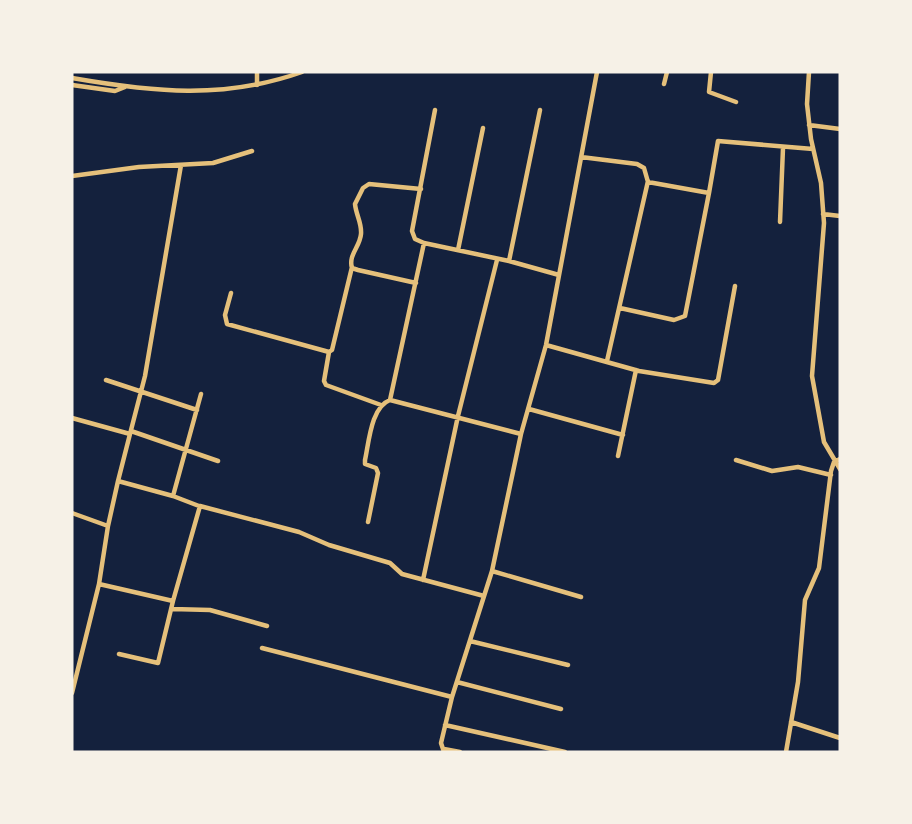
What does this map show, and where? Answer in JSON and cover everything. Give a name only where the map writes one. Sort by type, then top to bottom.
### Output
[{"type":"street","points":[[257,72],[257,85]]},
{"type":"street","points":[[72,78],[125,87],[190,92],[257,85],[302,72]]},
{"type":"street","points":[[460,752],[444,750],[441,743],[452,697],[492,571],[521,434],[546,345],[597,72]]},
{"type":"street","points":[[664,84],[667,72]]},
{"type":"street","points":[[711,72],[709,92],[736,102]]},
{"type":"street","points":[[809,72],[807,105],[813,149],[821,183],[823,214],[812,376],[824,442],[840,469]]},
{"type":"street","points":[[72,85],[115,91],[125,87]]},
{"type":"street","points":[[435,110],[412,236],[424,243],[509,261],[559,275]]},
{"type":"street","points":[[509,261],[540,110]]},
{"type":"street","points":[[809,125],[840,129]]},
{"type":"street","points":[[458,250],[483,128]]},
{"type":"street","points":[[620,308],[674,320],[685,316],[718,141],[813,149]]},
{"type":"street","points":[[780,222],[783,148]]},
{"type":"street","points":[[72,176],[225,161],[252,151]]},
{"type":"street","points":[[581,157],[642,166],[648,181],[607,361]]},
{"type":"street","points":[[72,693],[99,584],[118,482],[141,392],[180,165]]},
{"type":"street","points":[[648,181],[709,193]]},
{"type":"street","points":[[381,405],[326,385],[324,381],[329,352],[332,350],[352,267],[352,255],[361,232],[355,204],[363,188],[369,184],[422,189]]},
{"type":"street","points":[[823,214],[840,216]]},
{"type":"street","points":[[390,400],[424,243]]},
{"type":"street","points":[[423,580],[458,417],[497,260]]},
{"type":"street","points":[[352,267],[416,283]]},
{"type":"street","points":[[546,345],[636,370],[716,382],[735,286]]},
{"type":"street","points":[[231,293],[225,315],[227,324],[329,352]]},
{"type":"street","points":[[618,456],[636,370]]},
{"type":"street","points":[[106,380],[197,410]]},
{"type":"street","points":[[173,496],[201,394]]},
{"type":"street","points":[[368,522],[378,473],[376,468],[365,464],[365,460],[381,405],[390,400],[521,434]]},
{"type":"street","points":[[529,409],[623,435]]},
{"type":"street","points":[[72,418],[130,432],[218,461]]},
{"type":"street","points":[[834,462],[840,459]]},
{"type":"street","points":[[736,460],[772,471],[798,467],[831,475]]},
{"type":"street","points":[[786,752],[798,682],[799,643],[805,600],[819,568],[834,462]]},
{"type":"street","points":[[118,482],[299,532],[329,545],[390,562],[402,574],[484,596]]},
{"type":"street","points":[[119,654],[158,663],[199,506]]},
{"type":"street","points":[[72,513],[108,526]]},
{"type":"street","points":[[492,571],[581,597]]},
{"type":"street","points":[[99,584],[173,601]]},
{"type":"street","points":[[172,609],[210,610],[267,626]]},
{"type":"street","points":[[470,641],[568,665]]},
{"type":"street","points":[[262,648],[452,697]]},
{"type":"street","points":[[457,682],[561,709]]},
{"type":"street","points":[[791,722],[840,738]]},
{"type":"street","points":[[445,725],[565,752]]}]
